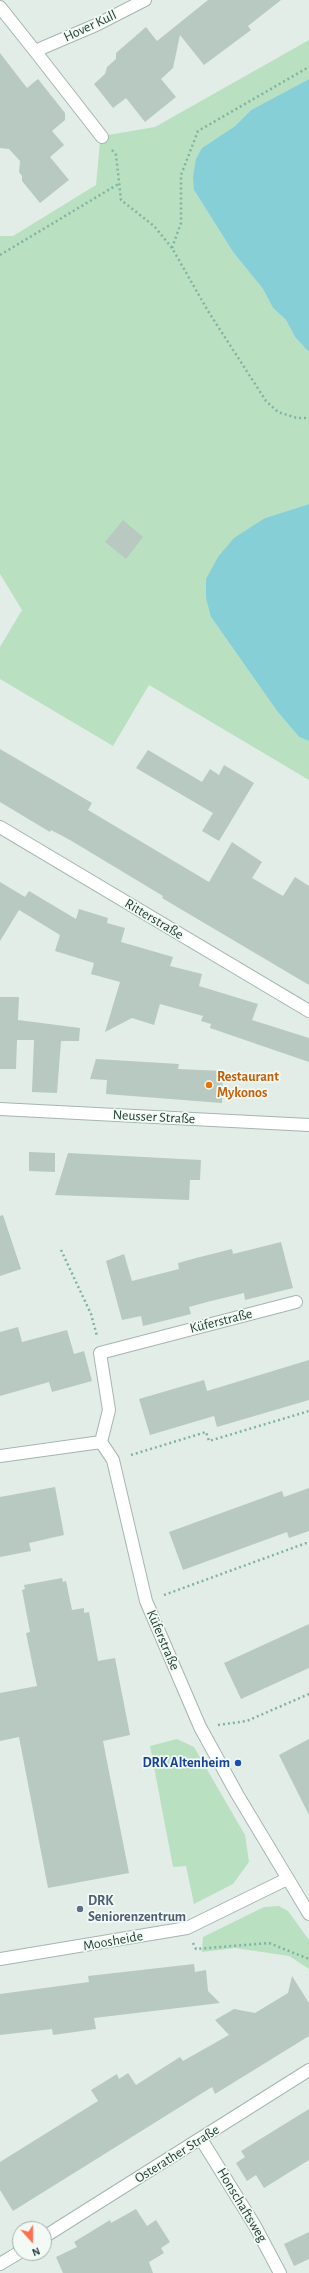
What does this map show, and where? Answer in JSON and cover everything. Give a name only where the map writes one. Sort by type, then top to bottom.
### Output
[{"type":"street","name":"Hover Kull","points":[[34,51],[96,25],[145,0]]},
{"type":"street","points":[[0,7],[102,137]]},
{"type":"street","name":"Ritterstraße","points":[[0,827],[309,1010]]},
{"type":"street","name":"Neusser Straße","points":[[0,1109],[309,1125]]},
{"type":"street","name":"Küferstraße","points":[[100,1353],[296,1302]]},
{"type":"street","points":[[0,1456],[101,1442],[109,1410],[100,1353]]},
{"type":"street","name":"Küferstraße","points":[[101,1442],[113,1460],[146,1601],[200,1727],[286,1879],[305,1900],[309,1914]]},
{"type":"street","name":"Moosheide","points":[[0,1959],[187,1928],[286,1879]]},
{"type":"street","name":"Osterather Straße","points":[[52,2232],[309,2070]]},
{"type":"street","name":"Honschaftsweg","points":[[201,2139],[255,2226],[280,2273]]},
{"type":"street","points":[[0,2264],[12,2257]]},
{"type":"path","points":[[172,248],[181,223],[181,175],[198,131],[309,67]]},
{"type":"path","points":[[102,137],[116,155],[121,200],[154,226],[172,248],[208,311],[266,401],[278,412],[297,418],[309,418]]},
{"type":"path","points":[[0,255],[120,183]]},
{"type":"path","points":[[61,1250],[91,1314],[100,1353]]},
{"type":"path","points":[[113,1460],[206,1432],[209,1441],[309,1411]]},
{"type":"path","points":[[146,1601],[309,1542]]},
{"type":"path","points":[[200,1727],[247,1722],[309,1694]]},
{"type":"path","points":[[187,1928],[196,1949],[269,1943],[309,1959]]},
{"type":"green space","points":[[309,40],[309,79],[251,110],[235,126],[202,148],[194,190],[233,252],[263,289],[273,308],[286,320],[295,337],[309,352],[309,504],[265,518],[211,617],[277,711],[299,737],[309,741],[309,780],[149,685],[113,746],[0,679],[0,647],[22,610],[0,574],[0,236],[13,236],[96,185],[100,142],[108,135],[155,127]]},
{"type":"green space","points":[[177,1739],[194,1747],[245,1835],[249,1862],[233,1884],[194,1904],[186,1866],[173,1867],[150,1746]]},
{"type":"green space","points":[[279,1906],[288,1911],[309,1940],[309,1969],[289,1956],[235,1948],[202,1952],[203,1937],[264,1907]]},
{"type":"water","points":[[309,79],[309,352],[295,337],[286,320],[273,308],[263,289],[233,252],[194,190],[193,177],[196,159],[202,148],[235,126],[251,110]]},
{"type":"water","points":[[309,504],[309,741],[299,737],[277,711],[211,617],[206,598],[206,579],[218,557],[234,538],[265,518]]},
{"type":"building","points":[[208,0],[281,0],[248,26],[251,30],[204,65],[180,35],[173,68],[161,79],[176,97],[145,122],[126,98],[113,108],[94,84],[105,74],[107,67],[116,59],[116,53],[146,27],[157,41]]},
{"type":"building","points":[[0,53],[27,88],[38,79],[65,113],[65,120],[52,131],[64,145],[50,157],[69,180],[40,203],[22,181],[22,176],[19,172],[20,161],[9,149],[0,148]]},
{"type":"building","points":[[123,520],[143,537],[126,559],[105,542]]},
{"type":"building","points":[[0,749],[92,803],[88,810],[209,882],[232,842],[262,862],[252,878],[283,896],[295,877],[309,886],[309,985],[162,898],[163,896],[70,840],[51,830],[50,832],[0,802]]},
{"type":"building","points":[[148,750],[202,782],[210,769],[219,775],[224,765],[254,783],[219,841],[202,831],[213,813],[136,768]]},
{"type":"building","points":[[0,882],[25,897],[29,891],[76,919],[79,909],[108,918],[107,923],[125,928],[121,942],[173,957],[170,966],[202,974],[199,986],[258,1004],[252,1020],[309,1038],[309,1062],[210,1028],[211,1024],[201,1021],[203,1016],[160,1004],[154,1025],[132,1018],[105,1032],[120,982],[91,974],[94,963],[55,951],[60,935],[19,910],[0,941]]},
{"type":"building","points":[[0,997],[19,997],[18,1020],[80,1028],[79,1041],[61,1041],[57,1093],[32,1092],[34,1040],[17,1040],[16,1069],[0,1069]]},
{"type":"building","points":[[96,1059],[179,1064],[178,1069],[223,1071],[222,1103],[106,1094],[107,1080],[90,1079]]},
{"type":"building","points":[[29,1152],[55,1153],[55,1172],[29,1171]]},
{"type":"building","points":[[68,1153],[201,1160],[200,1180],[190,1180],[189,1200],[55,1195]]},
{"type":"building","points":[[3,1215],[21,1269],[0,1276],[0,1216]]},
{"type":"building","points":[[281,1242],[293,1288],[245,1300],[244,1293],[207,1302],[189,1307],[191,1314],[143,1326],[141,1316],[122,1320],[106,1261],[124,1254],[132,1281],[179,1269],[178,1263],[196,1258],[232,1249],[233,1254]]},
{"type":"building","points":[[18,1327],[22,1342],[67,1330],[74,1354],[84,1351],[92,1381],[52,1392],[49,1382],[0,1396],[0,1332]]},
{"type":"building","points":[[309,1360],[309,1400],[217,1427],[214,1416],[150,1435],[139,1399],[204,1380],[207,1391]]},
{"type":"building","points":[[55,1487],[64,1535],[29,1543],[31,1551],[0,1557],[0,1497]]},
{"type":"building","points":[[309,1488],[309,1531],[289,1538],[287,1532],[183,1570],[169,1532],[282,1491],[284,1497]]},
{"type":"building","points":[[62,1578],[63,1582],[66,1581],[72,1610],[84,1608],[84,1613],[89,1612],[98,1661],[115,1658],[130,1735],[103,1741],[129,1873],[48,1888],[19,1737],[0,1741],[0,1693],[37,1686],[26,1633],[30,1632],[22,1590],[25,1589],[24,1585]]},
{"type":"building","points":[[309,1624],[309,1668],[241,1699],[224,1663]]},
{"type":"building","points":[[309,1739],[309,1815],[279,1755]]},
{"type":"building","points":[[194,1964],[195,1972],[206,1970],[208,1991],[220,2003],[94,2018],[96,2029],[53,2035],[52,2029],[0,2035],[0,1994],[89,1982],[88,1976]]},
{"type":"building","points":[[292,1976],[309,2003],[309,2036],[215,2094],[212,2087],[13,2211],[0,2190],[0,2162],[98,2101],[91,2090],[117,2074],[119,2079],[128,2073],[136,2085],[180,2057],[183,2061],[229,2035],[215,2020],[234,2009],[255,2013],[288,1993]]},
{"type":"building","points":[[309,2109],[309,2160],[264,2188],[256,2175],[247,2181],[236,2163],[245,2157],[241,2151]]},
{"type":"building","points":[[136,2209],[147,2226],[156,2220],[170,2242],[161,2248],[164,2253],[149,2262],[153,2273],[63,2273],[56,2257],[77,2247],[74,2242],[110,2220],[111,2223]]},
{"type":"building","points":[[309,2232],[309,2259],[294,2266],[284,2244]]},
{"type":"place","name":"Restaurant Mykonos","points":[[209,1085]]},
{"type":"place","name":"DRK Altenheim","points":[[238,1763]]},
{"type":"place","name":"DRK Seniorenzentrum","points":[[80,1909]]}]
